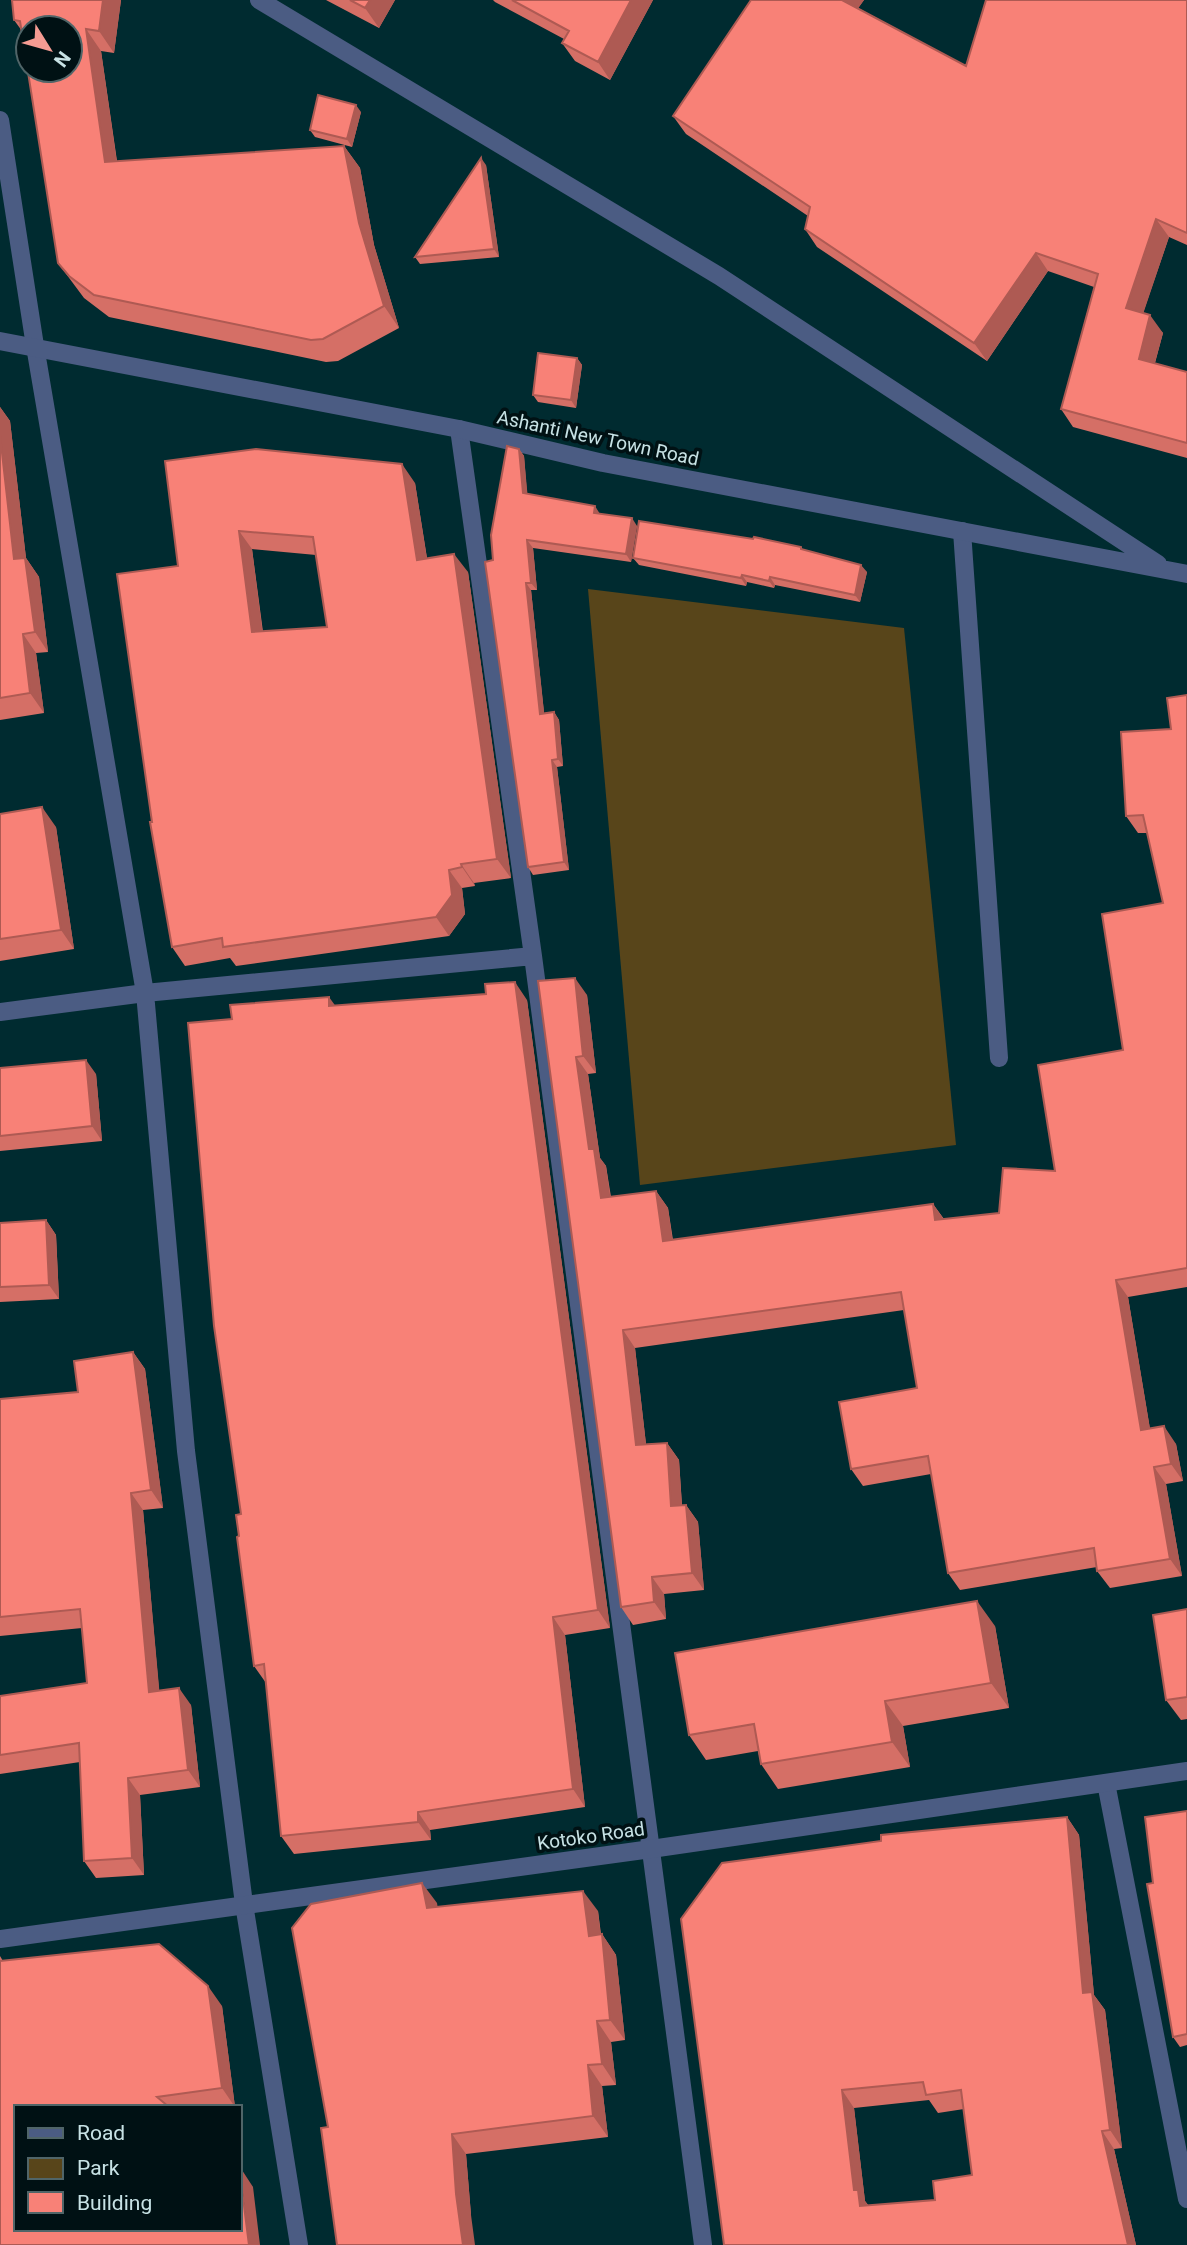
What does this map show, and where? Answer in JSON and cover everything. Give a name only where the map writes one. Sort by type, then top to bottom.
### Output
[{"type":"street","points":[[259,0],[719,276],[1167,570]]},
{"type":"street","points":[[0,120],[35,346],[145,993],[186,1451],[244,1904],[299,2245]]},
{"type":"street","name":"Ashanti New Town Road","points":[[0,341],[459,429],[603,463],[1187,574]]},
{"type":"street","points":[[459,429],[533,956],[703,2245]]},
{"type":"street","points":[[962,531],[999,1058]]},
{"type":"street","points":[[0,1012],[145,993],[533,956]]},
{"type":"street","name":"Kotoko Road","points":[[0,1939],[651,1849],[1187,1770]]},
{"type":"street","points":[[1106,1783],[1187,2199]]},
{"type":"green space","points":[[588,589],[904,628],[956,1145],[640,1185]]},
{"type":"building","points":[[12,0],[103,0],[99,31],[86,29],[105,162],[344,146],[359,223],[384,306],[323,339],[311,340],[94,295],[69,276],[58,263],[30,84],[84,84],[84,14],[14,14],[14,20]]},
{"type":"building","points":[[350,0],[370,0],[365,8]]},
{"type":"building","points":[[512,0],[631,0],[598,62],[562,43],[569,31]]},
{"type":"building","points":[[751,0],[842,0],[966,66],[986,0],[1187,0],[1187,233],[1156,219],[1126,308],[1150,315],[1139,359],[1187,372],[1187,443],[1061,409],[1098,274],[1036,253],[974,343],[805,229],[810,207],[673,116]]},
{"type":"building","points":[[318,95],[356,105],[347,139],[310,130]]},
{"type":"building","points":[[481,158],[494,249],[415,257]]},
{"type":"building","points":[[538,353],[577,358],[571,400],[533,395]]},
{"type":"building","points":[[0,435],[14,559],[25,558],[35,632],[23,634],[30,693],[0,698]]},
{"type":"building","points":[[507,446],[519,449],[523,493],[595,506],[594,513],[632,518],[626,554],[527,540],[531,583],[526,583],[540,714],[554,712],[558,759],[552,760],[564,862],[528,867],[485,562],[493,560],[491,535]]},
{"type":"building","points":[[256,449],[402,464],[417,560],[454,554],[497,859],[461,864],[462,867],[449,870],[452,895],[436,917],[223,947],[222,938],[172,947],[150,822],[117,574],[178,566],[165,461]],"holes":[[[239,531],[313,537],[327,627],[252,632]]]},
{"type":"building","points":[[639,521],[753,539],[754,537],[801,547],[861,565],[855,595],[770,577],[769,581],[742,575],[741,578],[633,558]]},
{"type":"building","points":[[1187,695],[1187,1268],[1116,1280],[1141,1430],[1164,1426],[1171,1464],[1154,1467],[1170,1559],[1097,1571],[1094,1548],[948,1573],[928,1456],[851,1469],[839,1402],[917,1388],[901,1292],[623,1330],[636,1445],[667,1443],[671,1506],[686,1505],[692,1573],[652,1577],[654,1602],[621,1607],[538,981],[575,978],[583,1056],[576,1057],[589,1149],[594,1149],[601,1198],[656,1191],[663,1241],[933,1204],[935,1220],[999,1213],[1003,1168],[1055,1171],[1038,1065],[1123,1050],[1102,914],[1163,903],[1143,815],[1126,816],[1121,732],[1171,729],[1167,698]]},
{"type":"building","points":[[42,807],[61,930],[0,939],[0,814]]},
{"type":"building","points":[[515,982],[598,1610],[553,1617],[573,1789],[418,1812],[418,1822],[281,1836],[264,1664],[254,1666],[237,1537],[236,1515],[241,1514],[214,1326],[188,1023],[232,1019],[230,1005],[329,997],[329,1006],[486,994],[485,984]]},
{"type":"building","points":[[86,1060],[92,1126],[0,1136],[0,1068]]},
{"type":"building","points":[[46,1220],[49,1285],[0,1287],[0,1223]]},
{"type":"building","points":[[133,1352],[151,1490],[131,1493],[149,1692],[179,1688],[188,1770],[128,1778],[132,1858],[84,1861],[79,1743],[0,1755],[0,1696],[87,1683],[80,1609],[0,1617],[0,1399],[78,1392],[74,1361]]},
{"type":"building","points":[[977,1601],[991,1683],[885,1701],[892,1742],[761,1764],[754,1724],[689,1735],[675,1653]]},
{"type":"building","points":[[1187,1609],[1187,1697],[1166,1700],[1153,1615]]},
{"type":"building","points":[[1187,1811],[1187,2034],[1173,2037],[1147,1884],[1153,1883],[1145,1817]]},
{"type":"building","points":[[1067,1817],[1083,1993],[1092,1992],[1110,2130],[1102,2131],[1128,2245],[724,2245],[681,1919],[722,1863],[881,1841],[881,1835]],"holes":[[[923,2082],[926,2095],[961,2090],[972,2175],[933,2181],[935,2200],[860,2206],[858,2190],[854,2190],[842,2090]]]},
{"type":"building","points":[[422,1883],[427,1908],[583,1891],[589,1936],[602,1934],[610,2020],[597,2021],[602,2064],[588,2065],[593,2116],[452,2134],[463,2245],[337,2245],[321,2128],[328,2127],[292,1928],[311,1904]]},
{"type":"building","points":[[159,1944],[208,1986],[222,2088],[157,2097],[167,2105],[14,2105],[14,2231],[242,2231],[242,2190],[249,2245],[0,2245],[0,1961]]}]
